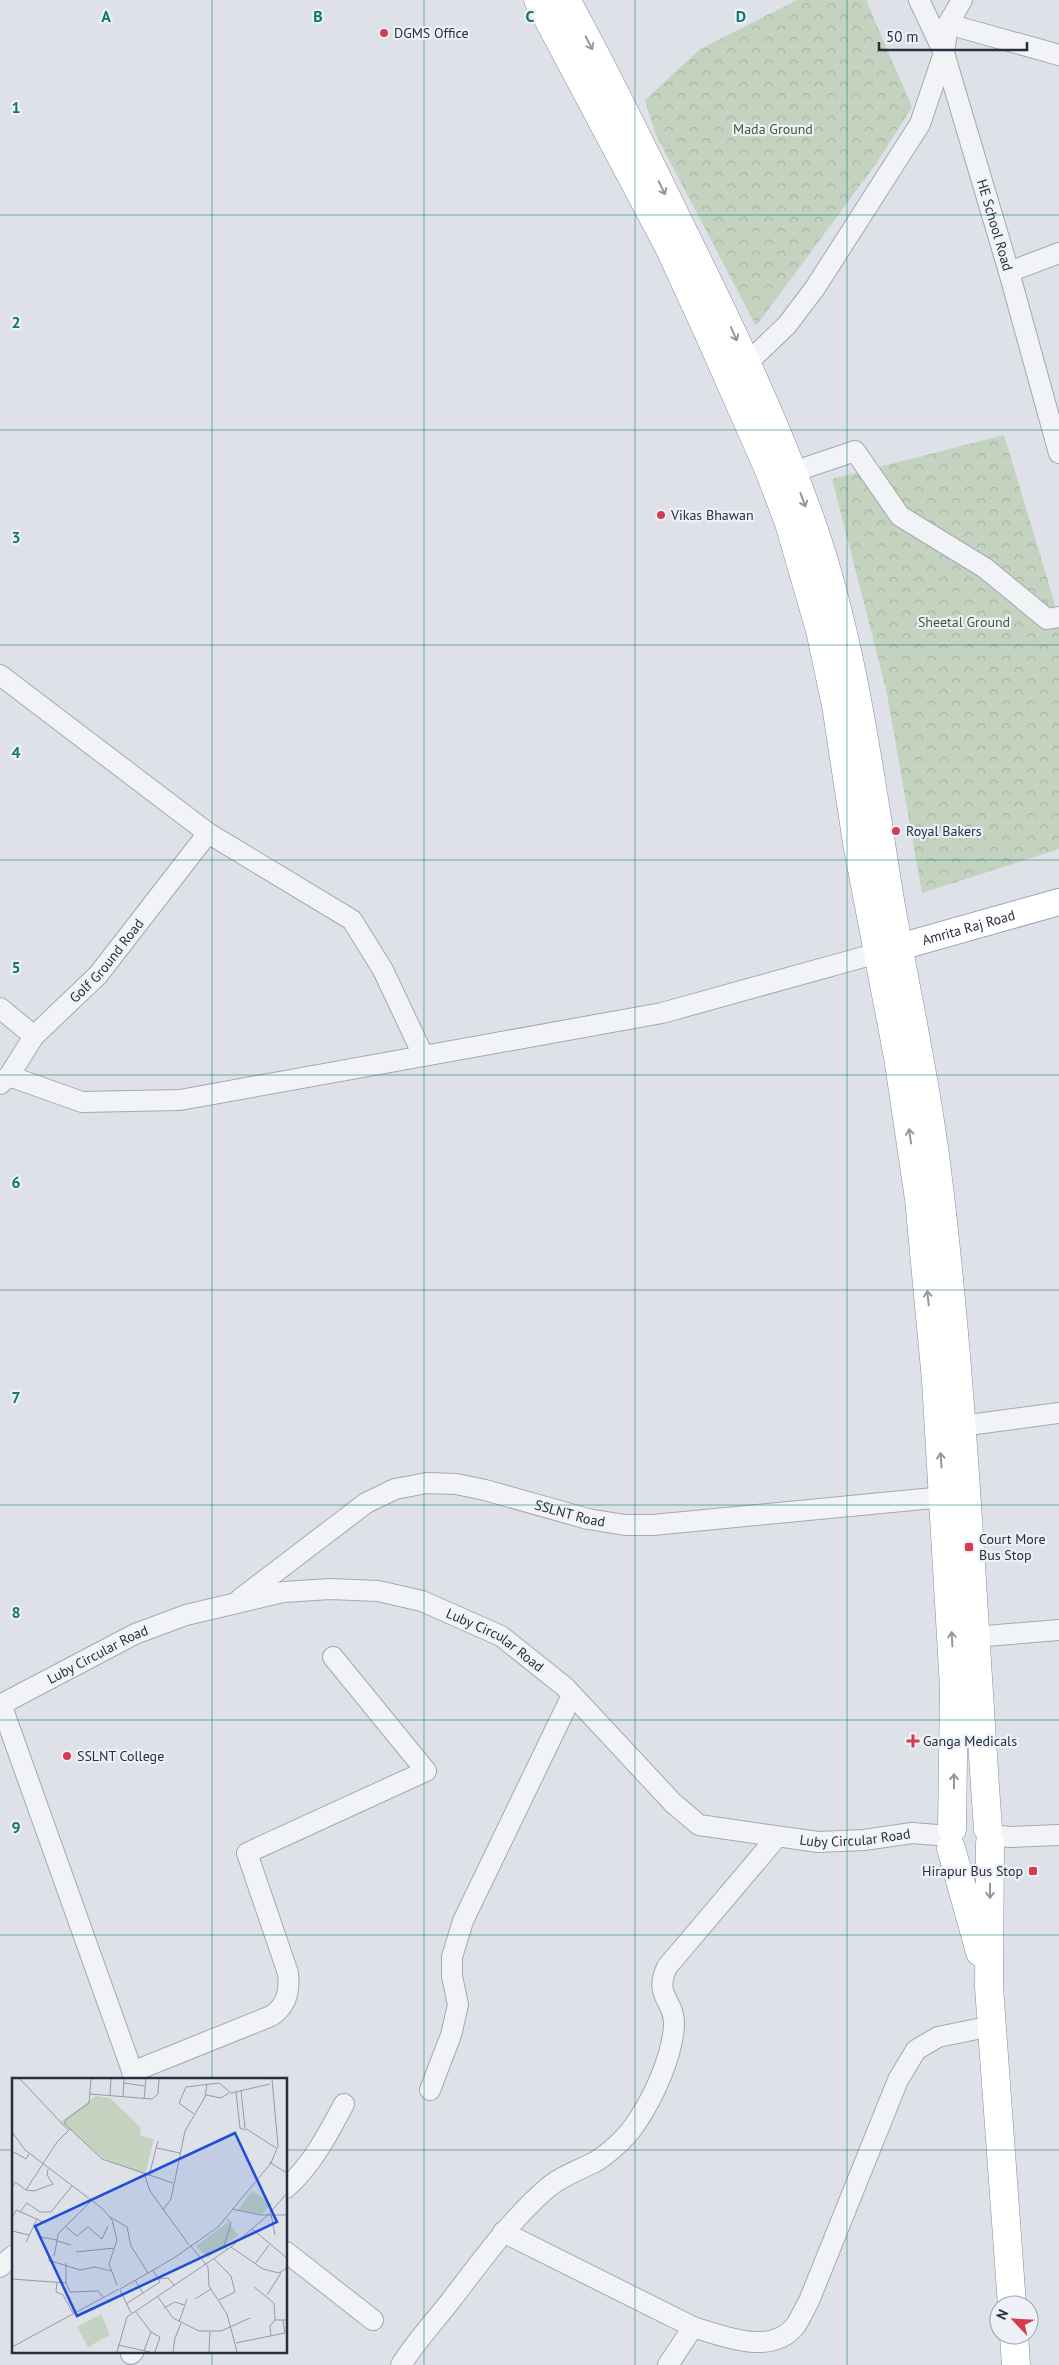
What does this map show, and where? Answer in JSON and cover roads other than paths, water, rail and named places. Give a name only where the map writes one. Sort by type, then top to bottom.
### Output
[{"type":"highway","points":[[538,0],[669,247],[793,472],[828,578],[865,742],[888,950],[919,1200],[936,1380],[955,1493],[974,1637],[989,1836],[989,1987],[1011,2295]]},
{"type":"highway","points":[[566,0],[644,152],[738,372],[769,470],[789,523],[820,630],[836,704],[858,843],[888,950],[936,1158],[949,1279],[961,1426],[955,1493],[951,1838],[989,1987]]},
{"type":"highway","points":[[951,1838],[961,1821],[973,1819],[989,1836]]},
{"type":"highway","points":[[1015,2345],[1016,2365]]},
{"type":"main road","name":"Amrita Raj Road","points":[[888,950],[1059,902]]},
{"type":"street","name":"HE School Road","points":[[919,0],[944,53],[1009,272],[1059,453]]},
{"type":"street","points":[[738,372],[787,325],[815,288],[920,124],[944,53],[948,24],[962,0]]},
{"type":"street","points":[[948,24],[1059,55]]},
{"type":"street","points":[[1009,272],[1059,254]]},
{"type":"street","points":[[793,472],[855,451],[900,516],[984,568],[1047,619],[1059,617]]},
{"type":"street","points":[[0,675],[208,833],[352,920],[383,970],[423,1055]]},
{"type":"street","name":"Golf Ground Road","points":[[4,1080],[34,1036],[98,975],[208,833]]},
{"type":"street","points":[[4,1080],[82,1102],[180,1100],[662,1013],[888,950]]},
{"type":"street","points":[[0,1008],[34,1036]]},
{"type":"street","points":[[961,1426],[1059,1413]]},
{"type":"street","name":"SSLNT Road","points":[[234,1604],[366,1502],[395,1490],[428,1483],[456,1484],[485,1490],[588,1519],[625,1525],[653,1525],[955,1493]]},
{"type":"street","name":"Luby Circular Road","points":[[0,1705],[135,1634],[186,1615],[283,1592],[330,1589],[378,1591],[422,1601],[501,1636],[572,1695],[673,1803],[699,1825],[818,1842],[864,1840],[912,1833],[951,1838]]},
{"type":"street","points":[[974,1637],[1059,1630]]},
{"type":"street","points":[[0,1705],[134,2075],[271,2016],[284,2004],[289,1985],[288,1973],[247,1853],[426,1771],[332,1657]]},
{"type":"street","points":[[430,2090],[451,2035],[458,2005],[452,1976],[452,1957],[462,1921],[572,1695]]},
{"type":"street","points":[[989,1836],[1059,1835]]},
{"type":"street","points":[[401,2365],[422,2334],[503,2232],[547,2188],[597,2160],[633,2128],[648,2104],[672,2040],[674,2023],[662,1990],[662,1978],[667,1968],[777,1837]]},
{"type":"street","points":[[503,2232],[693,2328],[754,2342],[782,2337],[795,2326],[809,2301],[898,2080],[916,2050],[938,2037],[992,2026]]},
{"type":"street","points":[[288,2186],[313,2157],[344,2104]]},
{"type":"street","points":[[288,2254],[373,2320]]},
{"type":"street","points":[[0,2267],[12,2257]]},
{"type":"street","points":[[668,2365],[693,2328]]},
{"type":"place","name":"DGMS Office","points":[[384,33]]},
{"type":"place","name":"Vikas Bhawan","points":[[661,515]]},
{"type":"place","name":"Royal Bakers","points":[[896,831]]},
{"type":"place","name":"Court More Bus Stop","points":[[969,1547]]},
{"type":"place","name":"Ganga Medicals","points":[[913,1741]]},
{"type":"place","name":"SSLNT College","points":[[67,1756]]},
{"type":"place","name":"Hirapur Bus Stop","points":[[1033,1871]]},
{"type":"park label","name":"Mada Ground","points":[[773,129]]},
{"type":"park label","name":"Sheetal Ground","points":[[964,622]]}]
